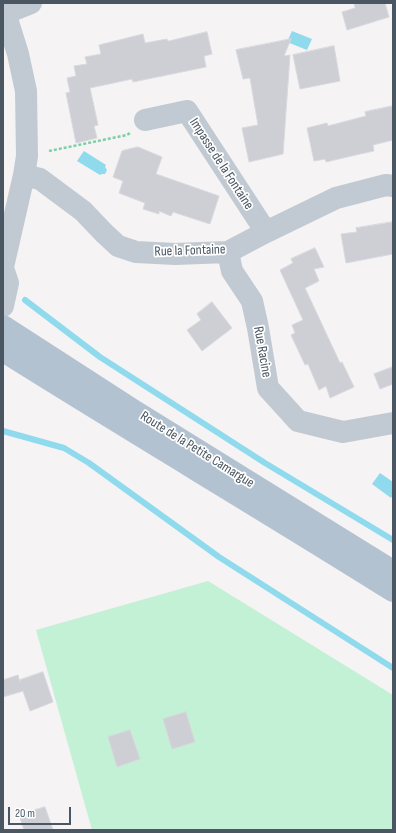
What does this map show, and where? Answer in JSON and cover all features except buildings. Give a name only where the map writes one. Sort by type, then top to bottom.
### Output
[{"type":"main road","name":"Route de la Petite Camargue","points":[[3,326],[133,410],[393,571]]},
{"type":"main road","name":"Route de la Petite Camargue","points":[[3,351],[121,425],[292,527],[393,590]]},
{"type":"street","points":[[3,306],[8,283],[3,267],[26,165],[26,91],[18,54],[4,10],[31,3]]},
{"type":"street","name":"Impasse de la Fontaine","points":[[145,120],[187,111],[266,232]]},
{"type":"street","name":"Rue la Fontaine","points":[[26,165],[40,179],[83,211],[118,246],[136,252],[176,254],[228,252],[336,198],[386,185],[393,186]]},
{"type":"street","name":"Rue Racine","points":[[228,252],[232,271],[252,301],[268,388],[298,421],[343,432],[393,424]]},
{"type":"path","points":[[26,165],[127,135],[145,120]]},
{"type":"green space","points":[[208,581],[393,695],[393,830],[92,830],[36,630]]},
{"type":"water","points":[[292,31],[312,39],[307,50],[287,42]]},
{"type":"water","points":[[84,151],[106,165],[105,167],[107,170],[105,174],[100,175],[77,161]]},
{"type":"water","points":[[380,473],[393,482],[393,495],[391,498],[372,484]]},
{"type":"waterway","points":[[25,300],[100,357],[265,463],[393,540]]},
{"type":"waterway","points":[[3,431],[64,448],[89,463],[219,557],[393,668]]}]
